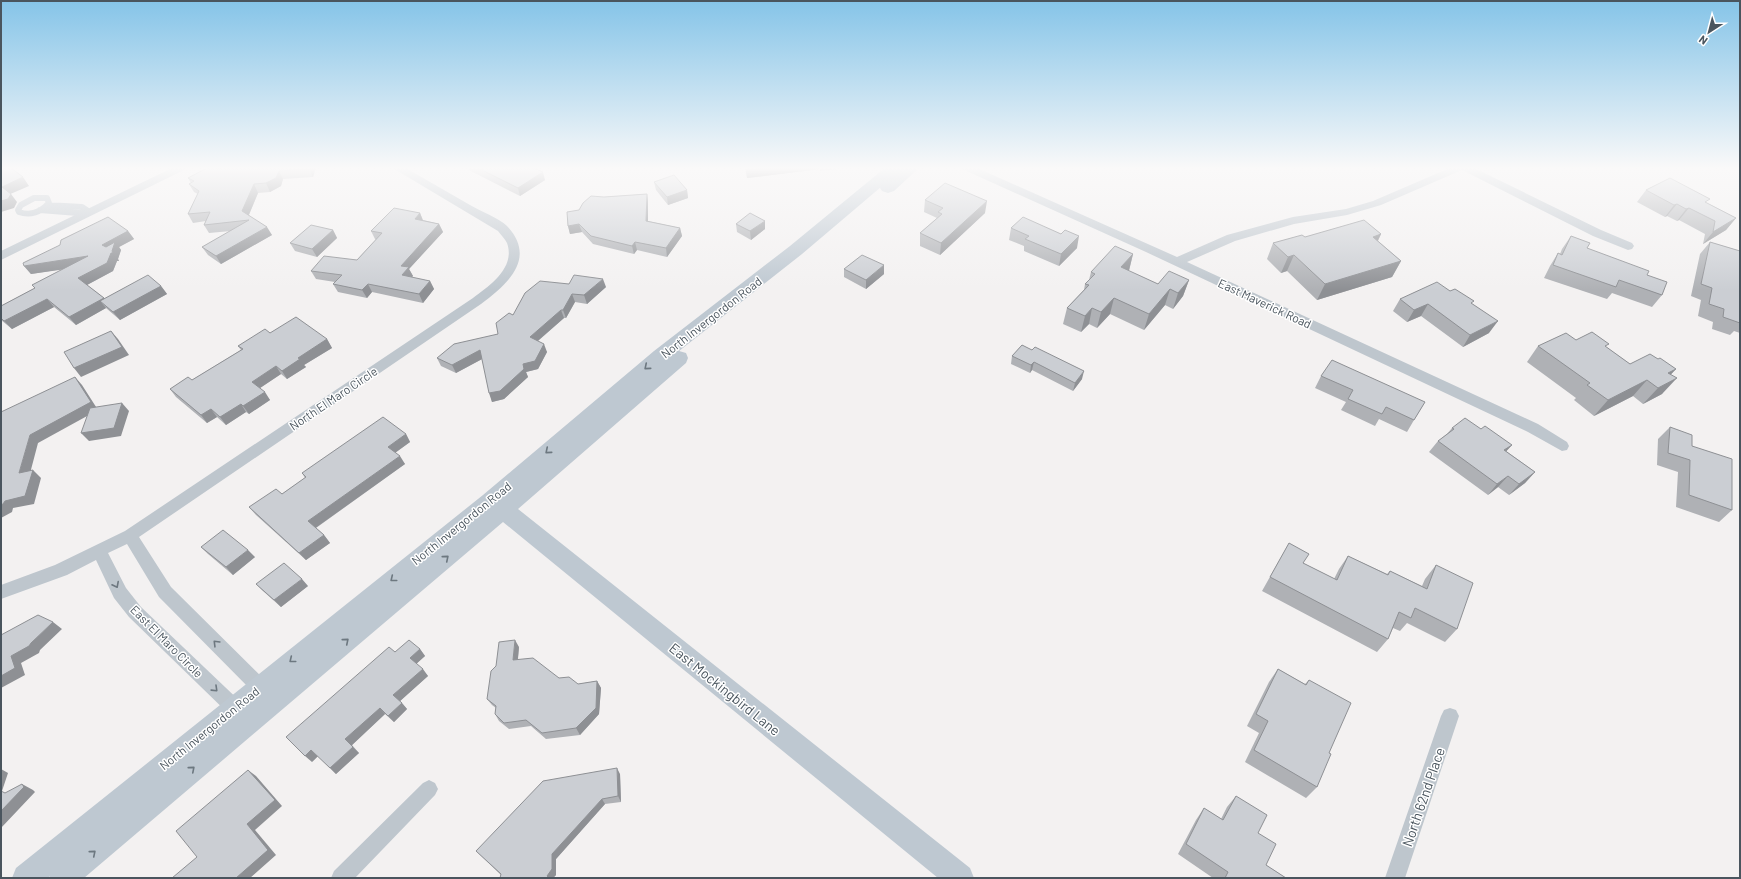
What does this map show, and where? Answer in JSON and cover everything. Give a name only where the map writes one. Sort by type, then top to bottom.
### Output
[{"type":"street","points":[[1,256],[94,208]]},
{"type":"street","name":"North El Maro Circle","points":[[1,592],[61,570],[130,535],[478,301],[498,286],[512,268],[513,244],[502,228],[467,208]]},
{"type":"street","name":"North Invergordon Road","points":[[496,505],[661,356],[796,250],[846,208]]},
{"type":"street","name":"North Invergordon Road","points":[[26,878],[241,714],[496,505],[804,260],[864,208]]},
{"type":"street","name":"East Maverick Road","points":[[1057,208],[1533,428],[1562,446]]},
{"type":"street","points":[[1176,262],[1231,238],[1293,221],[1347,212],[1361,208]]},
{"type":"street","points":[[1547,208],[1597,233],[1628,246]]},
{"type":"street","name":"East Mockingbird Lane","points":[[496,505],[960,878]]},
{"type":"street","points":[[130,535],[165,592],[267,693]]},
{"type":"street","name":"East El Maro Circle","points":[[99,551],[120,593],[135,612],[241,714]]},
{"type":"street","name":"North Invergordon Road","points":[[63,878],[241,714]]},
{"type":"street","name":"North 62nd Place","points":[[1395,878],[1450,716]]},
{"type":"street","points":[[341,878],[429,790]]},
{"type":"lane","points":[[20,208],[18,210],[26,214],[43,208]]},
{"type":"lane","points":[[84,208],[88,211]]},
{"type":"lane","points":[[40,210],[78,213],[88,211]]},
{"type":"building","points":[[191,208],[243,208],[242,211],[267,227],[216,256],[202,247],[249,220],[204,225],[210,212],[188,214]]},
{"type":"building","points":[[394,208],[420,213],[415,219],[439,224],[401,266],[409,267],[402,275],[430,281],[419,294],[368,284],[362,290],[333,284],[342,275],[311,271],[324,256],[357,260],[382,233],[371,231]]},
{"type":"building","points":[[580,208],[646,208],[646,221],[680,228],[666,248],[635,242],[632,246],[591,236],[579,224],[568,226],[567,212],[579,210]]},
{"type":"building","points":[[943,208],[979,208],[941,243],[920,233],[942,214],[938,212]]},
{"type":"building","points":[[1689,208],[1717,208],[1736,218],[1713,232],[1715,221]]},
{"type":"building","points":[[750,213],[765,221],[750,231],[736,224]]},
{"type":"building","points":[[108,217],[128,231],[102,245],[106,247],[115,242],[112,251],[113,253],[111,253],[107,263],[78,278],[104,298],[69,317],[47,299],[4,321],[1,318],[1,306],[35,288],[32,285],[88,256],[24,266],[23,263],[60,245],[61,240]]},
{"type":"building","points":[[1023,217],[1061,234],[1065,230],[1079,236],[1061,254],[1025,239],[1029,236],[1011,228]]},
{"type":"building","points":[[1364,220],[1381,234],[1373,237],[1401,261],[1325,284],[1294,255],[1288,257],[1273,243],[1302,235],[1305,237]]},
{"type":"building","points":[[311,225],[333,230],[312,249],[290,243]]},
{"type":"building","points":[[1571,236],[1590,243],[1587,248],[1649,271],[1647,275],[1667,282],[1662,295],[1619,280],[1616,287],[1553,265],[1558,253],[1562,255]]},
{"type":"building","points":[[1710,242],[1740,251],[1740,323],[1723,317],[1724,309],[1709,304],[1712,288],[1701,284]]},
{"type":"building","points":[[1115,246],[1133,254],[1121,267],[1158,284],[1169,271],[1189,280],[1178,293],[1170,289],[1149,314],[1114,298],[1101,312],[1092,308],[1085,316],[1067,308],[1089,285],[1085,284],[1095,274],[1091,272]]},
{"type":"building","points":[[862,255],[884,265],[866,280],[844,269]]},
{"type":"building","points":[[148,275],[161,286],[113,312],[100,301]]},
{"type":"building","points":[[574,275],[603,279],[584,295],[572,294],[563,310],[561,310],[530,337],[544,344],[535,361],[523,364],[524,369],[500,391],[489,393],[480,350],[452,365],[437,358],[454,344],[498,334],[496,323],[509,313],[513,315],[525,293],[540,281],[569,284]]},
{"type":"building","points":[[1437,282],[1450,291],[1455,289],[1474,301],[1471,303],[1498,321],[1470,335],[1428,304],[1414,310],[1400,299]]},
{"type":"building","points":[[296,317],[327,339],[298,358],[300,359],[282,371],[276,366],[252,382],[265,392],[243,406],[241,404],[220,417],[211,409],[201,415],[170,389],[188,377],[192,380],[243,349],[238,346],[265,329],[270,333]]},
{"type":"building","points":[[111,331],[122,347],[74,368],[64,352]]},
{"type":"building","points":[[1592,332],[1609,344],[1605,346],[1630,364],[1650,354],[1658,359],[1660,358],[1676,369],[1668,373],[1677,378],[1658,388],[1647,380],[1608,400],[1587,385],[1590,383],[1538,346],[1566,333],[1576,340]]},
{"type":"building","points":[[1022,345],[1032,350],[1035,347],[1084,371],[1075,383],[1034,362],[1031,365],[1012,356]]},
{"type":"building","points":[[1332,360],[1425,402],[1414,420],[1386,407],[1382,414],[1348,399],[1353,390],[1321,376]]},
{"type":"building","points":[[75,377],[91,402],[30,435],[19,473],[33,470],[25,496],[5,501],[1,505],[1,412]]},
{"type":"building","points":[[122,403],[114,428],[81,433],[90,408]]},
{"type":"building","points":[[383,417],[406,434],[388,447],[400,456],[308,521],[324,535],[299,553],[249,507],[276,489],[282,494],[306,477],[302,473]]},
{"type":"building","points":[[1465,418],[1481,429],[1485,426],[1512,445],[1504,450],[1535,472],[1519,484],[1508,476],[1497,484],[1438,441],[1454,429],[1452,428]]},
{"type":"building","points":[[1670,427],[1692,435],[1692,446],[1732,459],[1732,510],[1689,495],[1690,460],[1668,453]]},
{"type":"building","points":[[223,530],[248,550],[226,567],[201,547]]},
{"type":"building","points":[[1289,543],[1309,554],[1303,563],[1337,580],[1348,556],[1388,575],[1390,571],[1427,589],[1436,565],[1473,583],[1457,629],[1415,608],[1411,618],[1399,612],[1388,639],[1270,577]]},
{"type":"building","points":[[284,563],[302,579],[274,600],[256,584]]},
{"type":"building","points":[[38,615],[53,622],[29,646],[11,656],[15,668],[1,676],[1,635]]},
{"type":"building","points":[[409,640],[420,649],[410,658],[423,669],[393,695],[402,703],[388,716],[380,708],[345,739],[353,747],[330,768],[311,750],[305,756],[286,737],[389,647],[395,652]]},
{"type":"building","points":[[515,640],[513,660],[533,658],[559,678],[569,677],[578,684],[597,681],[596,708],[576,728],[542,733],[526,720],[504,723],[495,714],[496,706],[487,699],[491,671],[496,666],[499,642]]},
{"type":"building","points":[[1278,669],[1306,685],[1309,680],[1351,703],[1329,753],[1331,754],[1317,787],[1254,750],[1268,721],[1256,714]]},
{"type":"building","points":[[617,768],[618,796],[602,799],[552,854],[552,869],[547,876],[549,878],[500,878],[501,874],[476,851],[543,781]]},
{"type":"building","points":[[248,770],[275,800],[247,824],[268,850],[236,878],[172,878],[197,857],[176,831]]},
{"type":"building","points":[[22,784],[24,787],[1,811],[1,791],[5,793]]},
{"type":"building","points":[[1236,796],[1267,815],[1258,833],[1276,844],[1266,865],[1286,878],[1225,878],[1228,872],[1186,844],[1204,808],[1223,820]]}]
